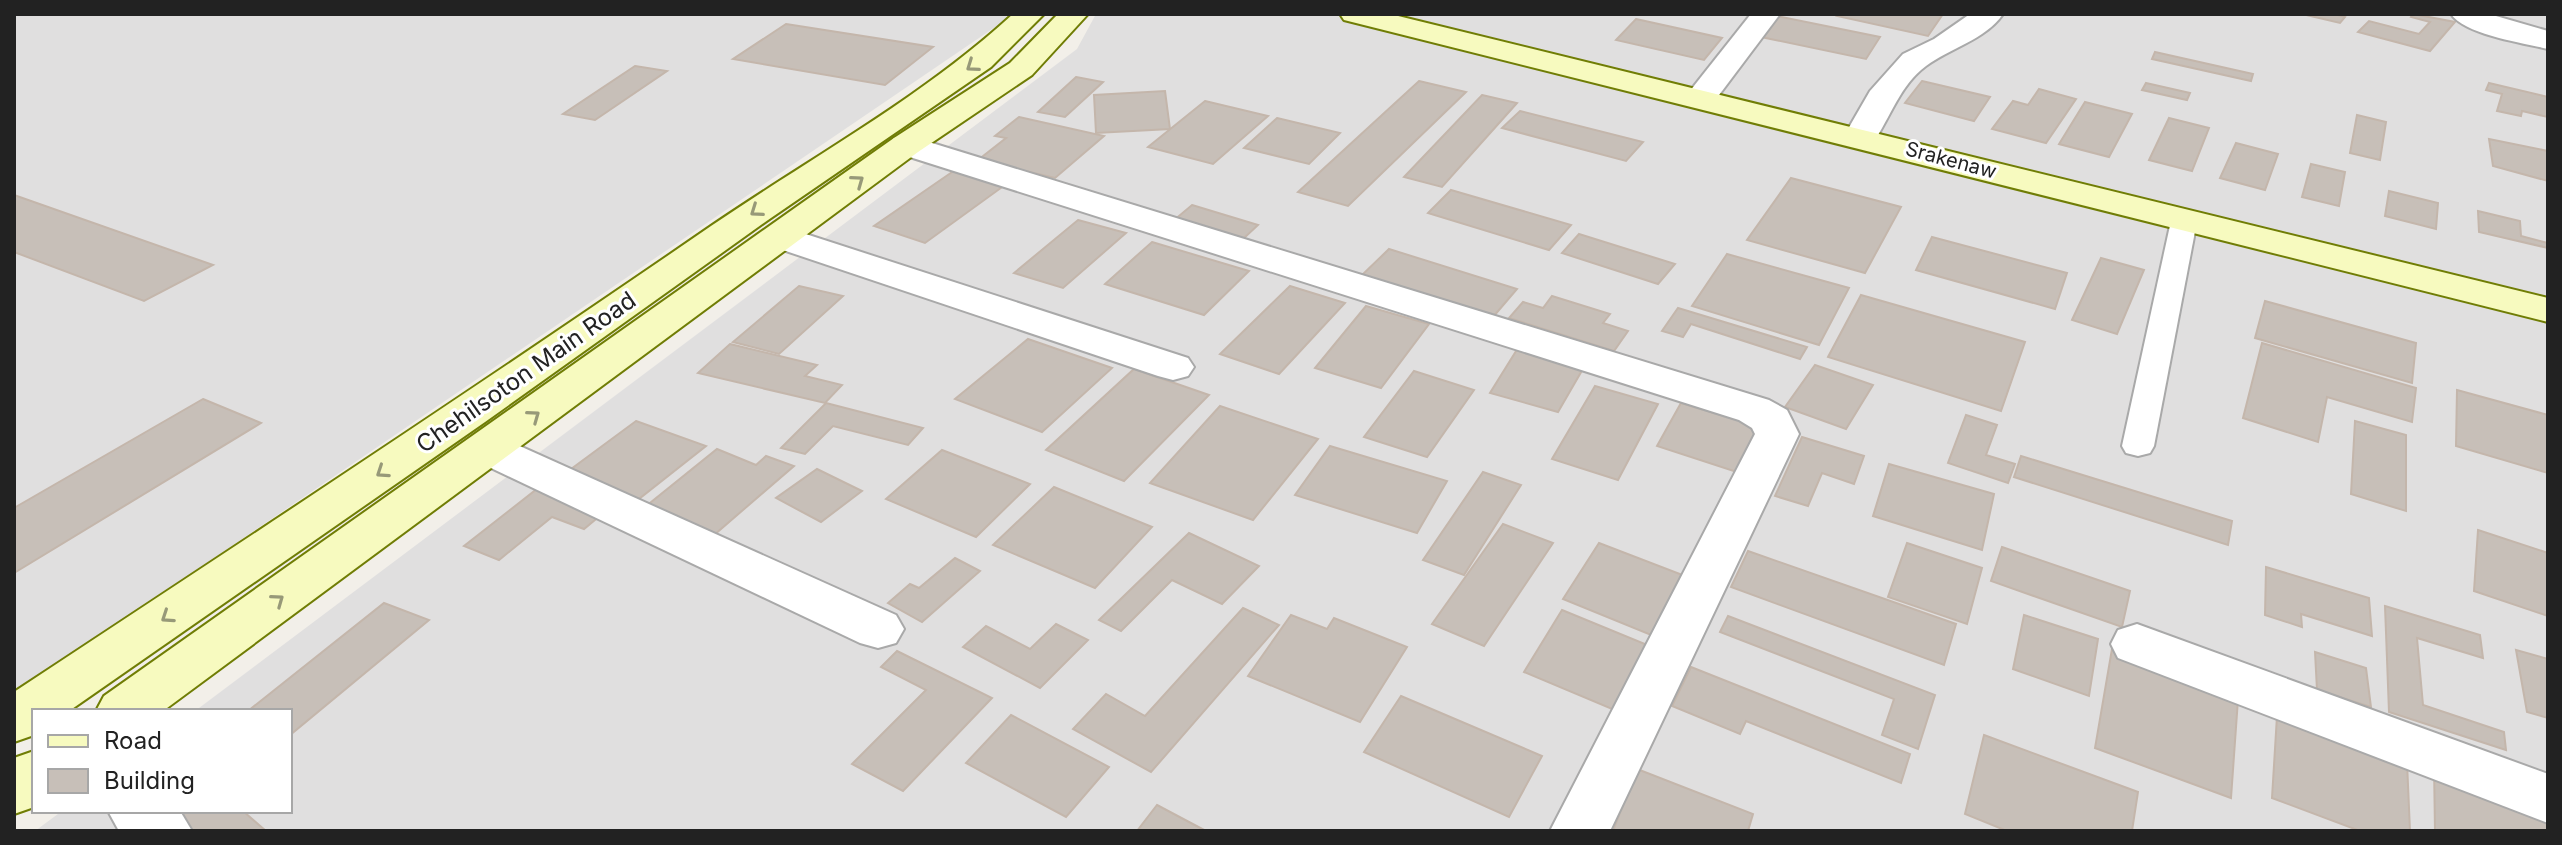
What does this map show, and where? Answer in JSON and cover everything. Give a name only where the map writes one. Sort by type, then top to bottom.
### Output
[{"type":"main road","name":"Chehilsoton Main Road","points":[[14,720],[458,421],[755,212],[980,61],[1030,14]]},
{"type":"main road","name":"Chehilsoton Main Road","points":[[126,709],[906,145],[1021,69],[1074,14]]},
{"type":"main road","name":"Srakenaw","points":[[1354,14],[1702,96],[2184,221],[2548,310]]},
{"type":"main road","points":[[14,790],[32,776]]},
{"type":"street","points":[[1702,96],[1766,14]]},
{"type":"street","points":[[1861,136],[1881,98],[1914,60],[1944,45],[1989,14]]},
{"type":"street","points":[[2465,14],[2498,28],[2548,40]]},
{"type":"street","points":[[906,145],[1754,410],[1771,420],[1777,434],[1580,831]]},
{"type":"street","points":[[781,237],[1173,367]]},
{"type":"street","points":[[488,449],[878,629]]},
{"type":"street","points":[[2137,644],[2548,799]]},
{"type":"street","points":[[140,813],[162,831]]},
{"type":"lane","points":[[2138,446],[2184,221]]},
{"type":"shaded area","points":[[14,14],[1008,14],[1004,21],[14,694]]},
{"type":"shaded area","points":[[1096,14],[2548,14],[2548,831],[35,831],[59,813],[292,813],[292,709],[198,709],[1077,49]]},
{"type":"building","points":[[1943,14],[1928,36],[1837,16]]},
{"type":"building","points":[[2302,14],[2335,14],[2345,17],[2340,23]]},
{"type":"building","points":[[2413,14],[2455,22],[2430,51],[2358,32],[2369,21],[2419,34],[2430,22],[2411,17]]},
{"type":"building","points":[[1777,16],[1880,37],[1866,59],[1761,37]]},
{"type":"building","points":[[1636,19],[1722,38],[1704,60],[1616,40]]},
{"type":"building","points":[[786,24],[933,47],[885,85],[733,59]]},
{"type":"building","points":[[2155,52],[2253,74],[2251,81],[2152,59]]},
{"type":"building","points":[[635,66],[667,71],[595,120],[563,114]]},
{"type":"building","points":[[1076,77],[1103,82],[1065,117],[1038,112]]},
{"type":"building","points":[[1419,81],[1466,92],[1348,206],[1298,192]]},
{"type":"building","points":[[1922,81],[1990,97],[1974,121],[1905,103]]},
{"type":"building","points":[[2146,83],[2190,93],[2187,100],[2142,90]]},
{"type":"building","points":[[2489,83],[2548,97],[2548,117],[2522,111],[2521,116],[2497,111],[2502,94],[2486,90]]},
{"type":"building","points":[[2039,89],[2076,99],[2046,143],[1992,129],[2013,101],[2028,105]]},
{"type":"building","points":[[1165,91],[1170,129],[1096,133],[1094,95]]},
{"type":"building","points":[[1482,95],[1517,103],[1442,187],[1404,177]]},
{"type":"building","points":[[1205,101],[1268,116],[1213,164],[1148,147]]},
{"type":"building","points":[[2085,102],[2132,114],[2109,157],[2059,144]]},
{"type":"building","points":[[1520,111],[1643,142],[1626,161],[1502,128]]},
{"type":"building","points":[[2357,115],[2386,122],[2380,160],[2350,153]]},
{"type":"building","points":[[1019,117],[1104,136],[1055,178],[978,160],[1006,138],[995,136]]},
{"type":"building","points":[[1277,118],[1340,133],[1309,164],[1244,148]]},
{"type":"building","points":[[2169,118],[2209,128],[2192,171],[2149,160]]},
{"type":"building","points":[[2489,139],[2548,151],[2548,181],[2493,166]]},
{"type":"building","points":[[2236,143],[2278,154],[2265,190],[2220,178]]},
{"type":"building","points":[[2311,164],[2345,172],[2339,206],[2302,197]]},
{"type":"building","points":[[955,170],[1005,185],[925,243],[874,226]]},
{"type":"building","points":[[1791,178],[1901,207],[1865,273],[1747,240]]},
{"type":"building","points":[[1451,190],[1571,225],[1549,250],[1428,213]]},
{"type":"building","points":[[2389,191],[2438,203],[2436,229],[2385,216]]},
{"type":"building","points":[[14,195],[213,265],[144,301],[14,252]]},
{"type":"building","points":[[1192,205],[1258,225],[1241,241],[1173,221]]},
{"type":"building","points":[[2478,211],[2520,221],[2521,236],[2548,243],[2548,248],[2479,232]]},
{"type":"building","points":[[1078,220],[1126,233],[1063,288],[1014,273]]},
{"type":"building","points":[[1579,234],[1675,264],[1658,284],[1562,253]]},
{"type":"building","points":[[1932,237],[2067,273],[2055,309],[1916,270]]},
{"type":"building","points":[[1152,242],[1249,271],[1204,315],[1105,284]]},
{"type":"building","points":[[1389,249],[1517,289],[1493,317],[1362,275]]},
{"type":"building","points":[[1727,254],[1849,288],[1819,345],[1692,306]]},
{"type":"building","points":[[2101,258],[2144,270],[2117,334],[2072,320]]},
{"type":"building","points":[[799,286],[843,296],[779,354],[733,342]]},
{"type":"building","points":[[1290,286],[1345,303],[1279,374],[1220,354]]},
{"type":"building","points":[[1861,295],[2025,342],[2001,411],[1828,357]]},
{"type":"building","points":[[1552,296],[1610,314],[1603,323],[1628,331],[1614,351],[1509,318],[1523,302],[1543,308]]},
{"type":"building","points":[[2265,301],[2416,343],[2412,383],[2255,338]]},
{"type":"building","points":[[1366,306],[1429,324],[1381,388],[1315,368]]},
{"type":"building","points":[[1678,308],[1807,347],[1800,359],[1691,324],[1683,337],[1662,331]]},
{"type":"building","points":[[1028,339],[1112,368],[1042,432],[955,399]]},
{"type":"building","points":[[2262,343],[2416,388],[2412,422],[2327,397],[2318,442],[2243,418]]},
{"type":"building","points":[[730,344],[817,365],[805,376],[842,385],[825,403],[698,373]]},
{"type":"building","points":[[1518,348],[1584,367],[1558,412],[1490,393]]},
{"type":"building","points":[[1815,365],[1873,385],[1846,429],[1785,407]]},
{"type":"building","points":[[1134,369],[1209,395],[1124,481],[1046,450]]},
{"type":"building","points":[[1414,371],[1474,390],[1427,457],[1364,437]]},
{"type":"building","points":[[1595,386],[1658,404],[1618,480],[1552,459]]},
{"type":"building","points":[[2457,390],[2548,415],[2548,473],[2456,446]]},
{"type":"building","points":[[203,399],[261,423],[14,573],[14,508]]},
{"type":"building","points":[[826,403],[923,428],[908,445],[833,426],[805,454],[781,448]]},
{"type":"building","points":[[1681,403],[1764,428],[1743,474],[1657,446]]},
{"type":"building","points":[[1220,406],[1318,439],[1253,520],[1150,483]]},
{"type":"building","points":[[1966,415],[1997,425],[1986,455],[2015,464],[2008,483],[1948,463]]},
{"type":"building","points":[[636,421],[706,446],[635,502],[563,475]]},
{"type":"building","points":[[2355,421],[2406,435],[2406,511],[2351,494]]},
{"type":"building","points":[[1802,437],[1864,456],[1854,484],[1822,473],[1808,506],[1775,496]]},
{"type":"building","points":[[1330,446],[1447,481],[1417,533],[1295,495]]},
{"type":"building","points":[[717,449],[756,465],[766,456],[794,466],[714,535],[645,507]]},
{"type":"building","points":[[942,450],[1030,484],[976,537],[886,499]]},
{"type":"building","points":[[2021,456],[2232,521],[2228,545],[2014,477]]},
{"type":"building","points":[[1889,464],[1994,494],[1982,550],[1873,516]]},
{"type":"building","points":[[817,469],[862,491],[821,522],[776,498]]},
{"type":"building","points":[[1483,472],[1521,485],[1464,575],[1423,560]]},
{"type":"building","points":[[542,485],[608,509],[584,529],[552,517],[499,560],[464,546]]},
{"type":"building","points":[[1054,487],[1152,527],[1095,588],[993,545]]},
{"type":"building","points":[[1503,524],[1553,543],[1484,646],[1432,624]]},
{"type":"building","points":[[2478,530],[2548,553],[2548,616],[2474,591]]},
{"type":"building","points":[[1189,533],[1259,566],[1222,604],[1172,580],[1121,631],[1099,620]]},
{"type":"building","points":[[1599,543],[1693,579],[1661,639],[1563,599]]},
{"type":"building","points":[[1907,543],[1982,568],[1967,624],[1888,597]]},
{"type":"building","points":[[2002,547],[2130,591],[2122,627],[1991,581]]},
{"type":"building","points":[[1748,551],[1956,624],[1944,665],[1731,587]]},
{"type":"building","points":[[955,558],[980,571],[922,622],[888,603],[910,584],[919,588]]},
{"type":"building","points":[[2266,567],[2369,598],[2372,636],[2301,614],[2302,627],[2265,615]]},
{"type":"building","points":[[384,603],[429,620],[292,733],[292,709],[251,709]]},
{"type":"building","points":[[2385,606],[2480,635],[2483,658],[2417,638],[2423,705],[2504,732],[2506,750],[2389,712]]},
{"type":"building","points":[[1243,608],[1279,625],[1151,772],[1073,729],[1106,694],[1145,716]]},
{"type":"building","points":[[1562,610],[1657,649],[1624,714],[1524,672]]},
{"type":"building","points":[[1291,615],[1327,629],[1334,618],[1407,647],[1360,722],[1248,676]]},
{"type":"building","points":[[2024,615],[2098,639],[2089,696],[2013,669]]},
{"type":"building","points":[[1728,616],[1935,695],[1918,749],[1882,735],[1894,699],[1720,632]]},
{"type":"building","points":[[1056,624],[1088,640],[1040,688],[963,647],[986,626],[1030,649]]},
{"type":"building","points":[[2113,643],[2239,685],[2231,798],[2095,748]]},
{"type":"building","points":[[2516,650],[2548,659],[2548,718],[2527,712]]},
{"type":"building","points":[[897,651],[992,698],[903,791],[852,764],[926,690],[881,667]]},
{"type":"building","points":[[2315,652],[2366,668],[2371,707],[2317,690]]},
{"type":"building","points":[[1691,667],[1910,754],[1901,783],[1746,721],[1740,734],[1672,706]]},
{"type":"building","points":[[1401,696],[1542,756],[1509,817],[1364,752]]},
{"type":"building","points":[[1011,715],[1109,767],[1066,817],[966,763]]},
{"type":"building","points":[[2277,716],[2407,762],[2410,831],[2360,831],[2272,798]]},
{"type":"building","points":[[1984,735],[2138,792],[2132,831],[2007,831],[1965,814]]},
{"type":"building","points":[[2434,765],[2548,806],[2548,831],[2435,831]]},
{"type":"building","points":[[1637,769],[1753,814],[1748,831],[1613,831]]},
{"type":"building","points":[[1157,805],[1206,831],[1137,831]]},
{"type":"building","points":[[171,813],[245,813],[266,831],[192,831]]}]
